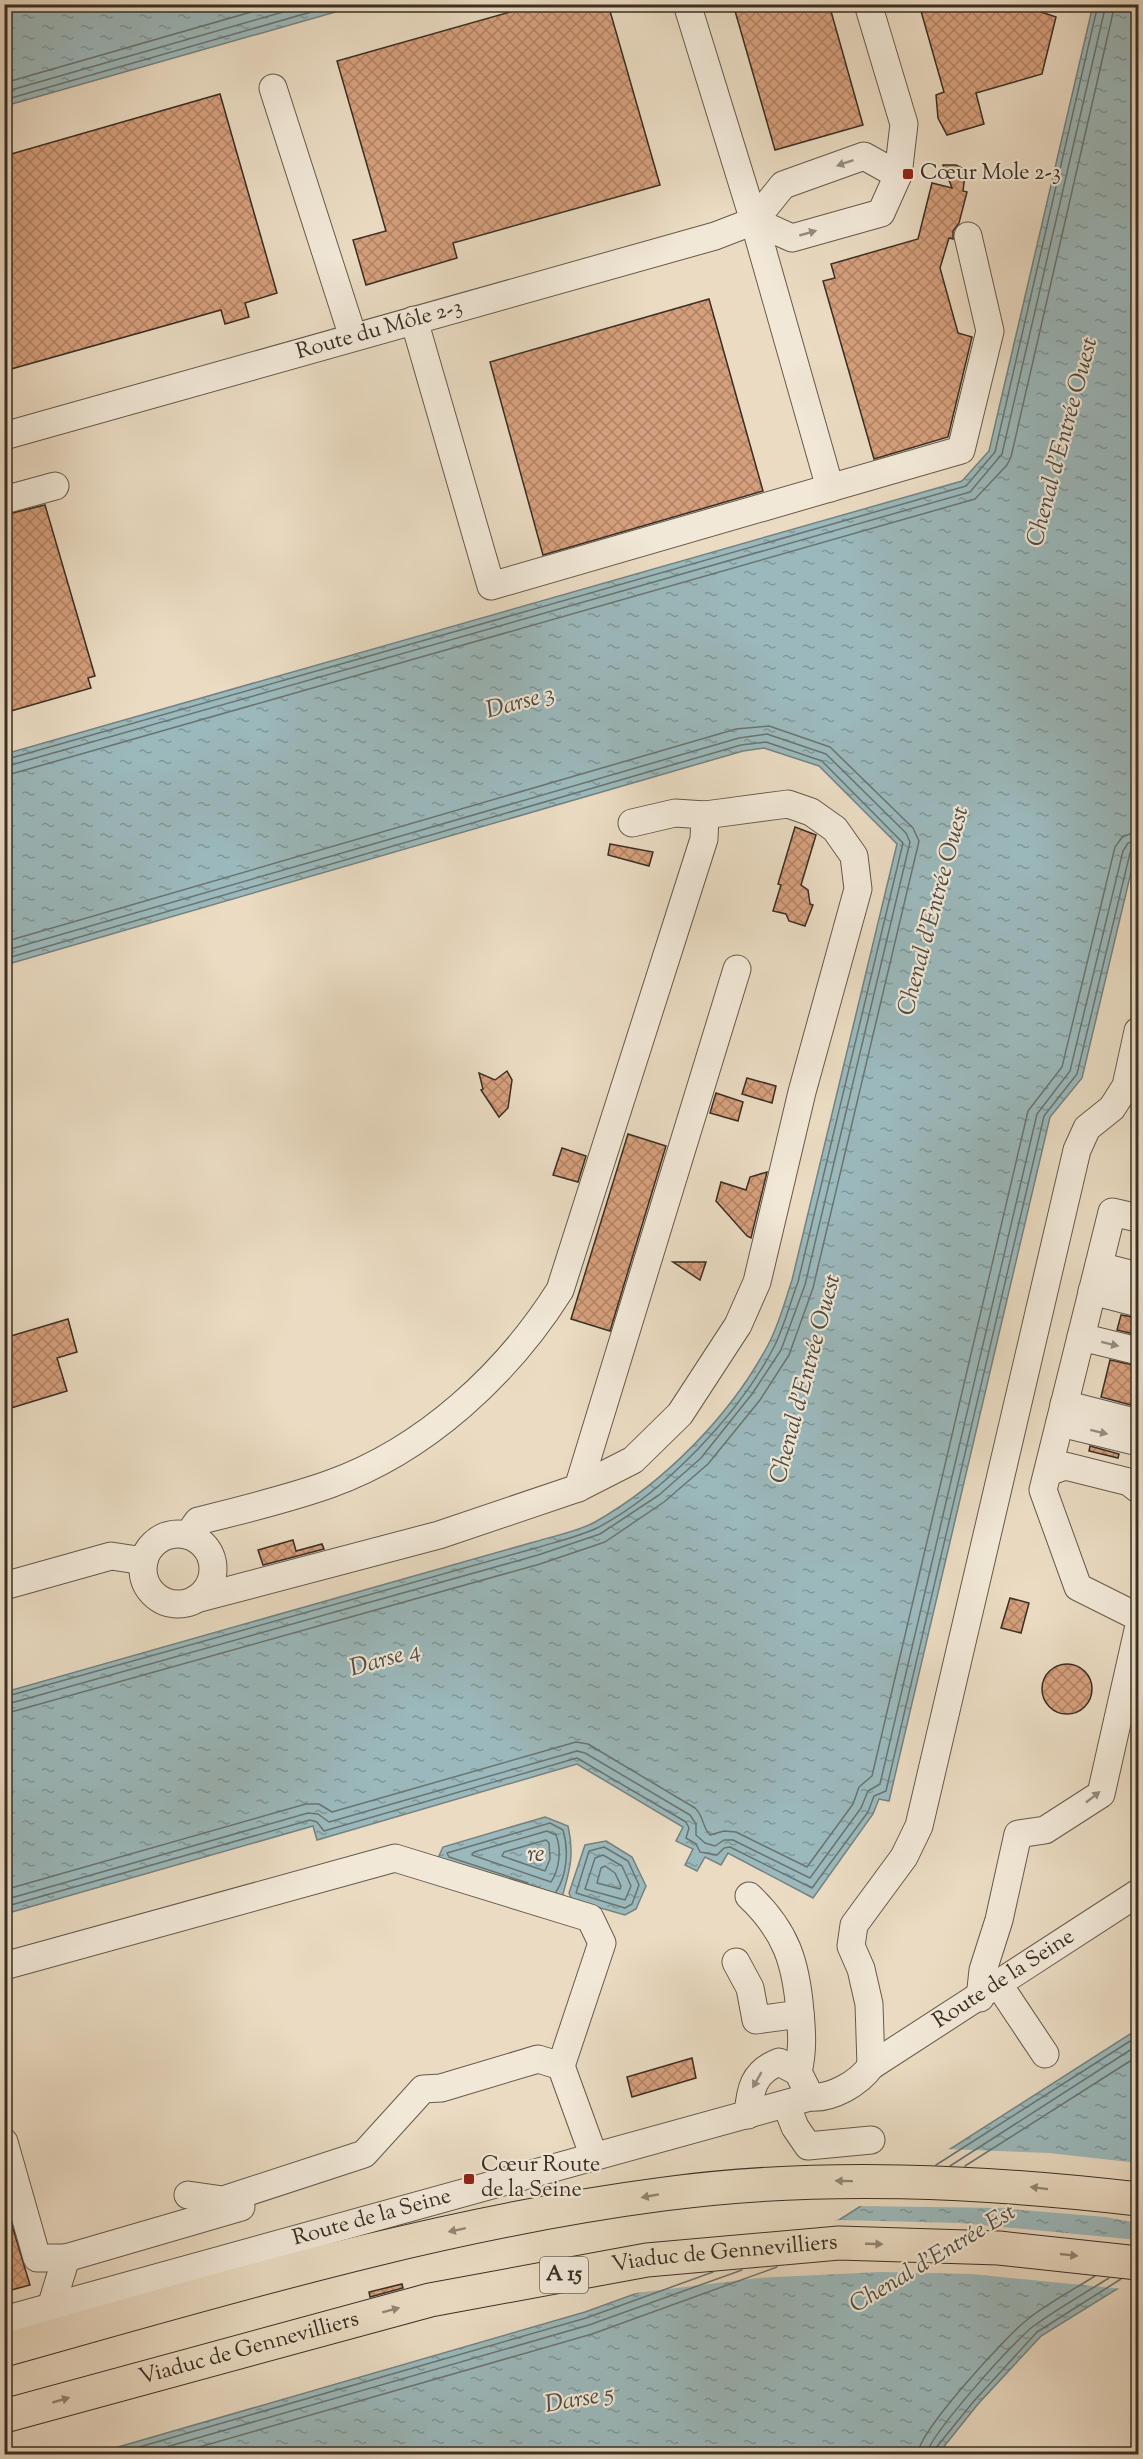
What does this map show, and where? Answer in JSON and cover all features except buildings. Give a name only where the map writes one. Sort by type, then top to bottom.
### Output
[{"type":"highway","points":[[4,2350],[206,2294],[456,2230],[665,2193],[830,2181],[1023,2186],[1138,2199]]},
{"type":"highway","name":"Viaduc de Gennevilliers","points":[[4,2416],[430,2300],[647,2260],[840,2244],[999,2248],[1138,2263]]},
{"type":"street","points":[[687,4],[754,221],[830,488]]},
{"type":"street","points":[[754,221],[792,238],[881,213],[898,175],[904,124],[868,4]]},
{"type":"street","points":[[273,88],[353,337]]},
{"type":"street","points":[[754,221],[783,185],[864,156],[898,175]]},
{"type":"street","name":"Route du Môle 2-3","points":[[4,436],[715,236],[754,221]]},
{"type":"street","points":[[414,320],[492,586],[961,450],[990,331],[968,236]]},
{"type":"street","points":[[4,500],[55,486]]},
{"type":"street","points":[[196,1599],[211,1582],[212,1559],[207,1548],[188,1535],[177,1533],[155,1541],[144,1561],[143,1573],[153,1594],[173,1604],[196,1599],[438,1535],[578,1488],[633,1460],[680,1414],[738,1324],[758,1282],[802,1092],[858,889],[854,856],[835,829],[811,812],[788,804],[705,815],[675,813],[632,823]]},
{"type":"street","points":[[188,1535],[198,1521],[331,1484],[384,1458],[433,1429],[537,1327],[560,1290],[704,838],[705,815]]},
{"type":"street","points":[[578,1488],[737,969]]},
{"type":"street","points":[[870,2063],[869,2004],[861,1970],[851,1946],[854,1925],[904,1857],[919,1826],[1077,1150],[1087,1128],[1112,1108],[1126,1086],[1138,1031]]},
{"type":"street","points":[[1138,1218],[1112,1212],[1043,1490],[1078,1587],[1138,1617]]},
{"type":"street","points":[[1098,1269],[1138,1258]]},
{"type":"street","points":[[1098,1269],[1138,1276]]},
{"type":"street","points":[[1098,1269],[1138,1303]]},
{"type":"street","points":[[1083,1328],[1138,1332]]},
{"type":"street","points":[[1083,1328],[1138,1352]]},
{"type":"street","points":[[1062,1414],[1138,1423]]},
{"type":"street","points":[[1062,1414],[1138,1442]]},
{"type":"street","points":[[1048,1472],[1065,1466],[1129,1482],[1138,1489]]},
{"type":"street","points":[[4,1586],[111,1556],[144,1561]]},
{"type":"street","points":[[1045,2054],[990,1991],[983,1970],[999,1920],[1018,1834],[1045,1830],[1101,1794],[1138,1630]]},
{"type":"street","points":[[4,1966],[395,1858],[590,1918],[602,1943],[561,2066],[594,2157]]},
{"type":"street","name":"Route de la Seine","points":[[4,2320],[798,2101],[818,2085],[870,2063],[990,1991],[1138,1893]]},
{"type":"street","points":[[749,1896],[771,1919],[785,1942],[796,1972],[803,2052],[798,2072],[795,2127],[808,2146],[871,2140]]},
{"type":"street","points":[[736,1962],[750,1988],[756,2020],[800,2014]]},
{"type":"street","points":[[188,2195],[224,2200],[364,2154],[423,2090],[441,2088],[538,2059],[561,2066]]},
{"type":"street","points":[[748,2115],[750,2094],[756,2076],[766,2067],[779,2062],[798,2072]]},
{"type":"street","points":[[4,2142],[37,2258],[66,2258],[365,2171],[441,2088]]},
{"type":"street","points":[[51,2307],[66,2258]]},
{"type":"water","points":[[5,4],[360,4],[360,5],[5,106]]},
{"type":"water","points":[[1093,5],[1138,5],[1138,843],[1082,1078],[1050,1117],[889,1801],[879,1799],[873,1814],[813,1898],[728,1853],[721,1865],[705,1857],[697,1871],[685,1865],[693,1849],[676,1841],[683,1827],[577,1764],[317,1840],[313,1826],[5,1914],[5,1692],[581,1528],[621,1506],[646,1488],[694,1445],[715,1421],[735,1397],[768,1345],[779,1321],[792,1280],[897,844],[819,766],[764,748],[743,751],[5,965],[5,754],[962,481],[989,451]]},
{"type":"water","name":"re","points":[[545,1817],[568,1826],[571,1846],[570,1864],[561,1901],[437,1860],[443,1847]]},
{"type":"water","points":[[606,1841],[632,1857],[646,1886],[636,1909],[625,1915],[572,1900],[569,1893],[585,1845]]},
{"type":"water","points":[[1138,2029],[1138,2276],[1041,2336],[978,2404],[938,2454],[94,2454],[585,2312],[839,2220]]},
{"type":"pier","points":[[945,2149],[1049,2153],[1138,2163],[1138,2223],[1105,2217],[999,2208],[856,2206]]},
{"type":"pier","points":[[828,2221],[960,2223],[1138,2240],[1138,2279],[1123,2289],[971,2274],[880,2272],[758,2278],[628,2294]]},
{"type":"place","name":"Cœur Mole 2-3","points":[[908,174]]},
{"type":"place","name":"Cœur Route de la Seine","points":[[469,2179]]},
{"type":"water label","name":"Chenal d'Entrée Ouest","points":[[1063,442]]},
{"type":"water label","name":"Darse 3","points":[[520,703]]},
{"type":"water label","name":"Chenal d'Entrée Ouest","points":[[934,911]]},
{"type":"water label","name":"Chenal d'Entrée Ouest","points":[[806,1379]]},
{"type":"water label","name":"Darse 4","points":[[385,1660]]},
{"type":"water label","name":"Chenal d'Entrée Est","points":[[933,2259]]},
{"type":"water label","name":"Darse 5","points":[[579,2400]]}]
